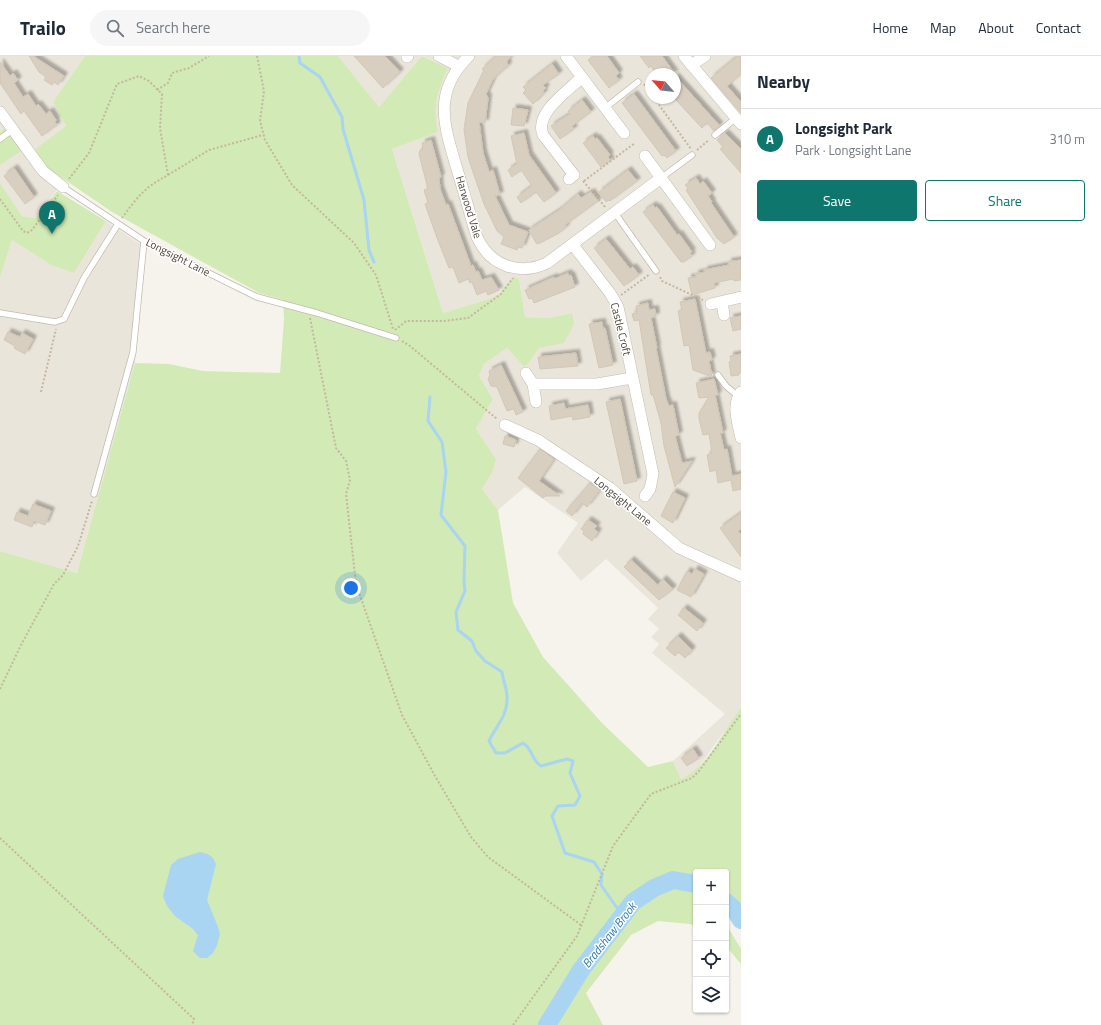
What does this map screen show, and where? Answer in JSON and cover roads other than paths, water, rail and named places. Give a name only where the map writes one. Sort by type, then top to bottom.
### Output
[{"type":"street","points":[[439,56],[458,66]]},
{"type":"street","name":"Harwood Vale","points":[[469,56],[458,66],[446,90],[444,118],[448,137],[480,244],[498,262],[515,269],[537,268],[547,263],[661,178]]},
{"type":"street","points":[[566,56],[624,133]]},
{"type":"street","points":[[705,56],[687,60],[738,121]]},
{"type":"street","points":[[572,177],[543,135],[541,129],[544,116],[548,110],[582,77]]},
{"type":"street","name":"Longsight Lane","points":[[0,112],[43,171],[63,187]]},
{"type":"street","points":[[645,156],[701,238],[710,245]]},
{"type":"street","name":"Castle Croft","points":[[573,245],[618,307],[653,474],[650,492]]},
{"type":"street","points":[[724,315],[716,303],[741,297]]},
{"type":"street","points":[[526,374],[533,384],[536,402]]},
{"type":"street","points":[[533,384],[597,384],[632,378]]},
{"type":"street","points":[[740,394],[735,407],[741,438]]},
{"type":"street","name":"Longsight Lane","points":[[505,425],[538,440],[610,488],[679,548],[741,576]]},
{"type":"lane","points":[[605,108],[638,82]]},
{"type":"lane","points":[[715,135],[738,121]]},
{"type":"lane","points":[[0,140],[12,130]]},
{"type":"lane","name":"Harwood Vale","points":[[661,178],[692,154]]},
{"type":"lane","name":"Longsight Lane","points":[[63,187],[144,240],[257,297],[308,310],[396,338]]},
{"type":"lane","points":[[614,214],[656,271]]},
{"type":"lane","points":[[0,313],[57,322],[64,319],[84,278],[118,224]]},
{"type":"lane","points":[[94,494],[133,352],[144,240]]},
{"type":"lane","points":[[718,375],[726,386],[740,394]]},
{"type":"water","points":[[200,852],[214,859],[216,864],[207,900],[220,934],[213,953],[207,958],[200,958],[193,951],[198,935],[193,929],[175,916],[167,906],[163,896],[171,865],[178,859]]},
{"type":"waterway","points":[[299,56],[300,63],[320,77],[342,117],[343,129],[364,200],[369,250],[374,262]]},
{"type":"waterway","points":[[430,397],[428,421],[442,442],[446,472],[441,515],[465,546],[465,591],[456,612],[458,630],[472,641],[476,651],[485,661],[502,672],[507,693],[505,711],[489,741],[496,753],[505,753],[523,743],[529,748],[535,761],[541,766],[567,759],[573,761],[570,773],[580,796],[575,805],[558,806],[552,816],[565,853],[594,862],[602,874],[601,885],[622,915]]},
{"type":"waterway","name":"Bradshaw Brook","points":[[547,1025],[581,970],[633,902],[654,888],[673,880],[693,883]]},
{"type":"waterway","name":"Bradshaw Brook","points":[[729,905],[735,910],[741,920]]},
{"type":"place","name":"Longsight Park","points":[[52,234]]}]
